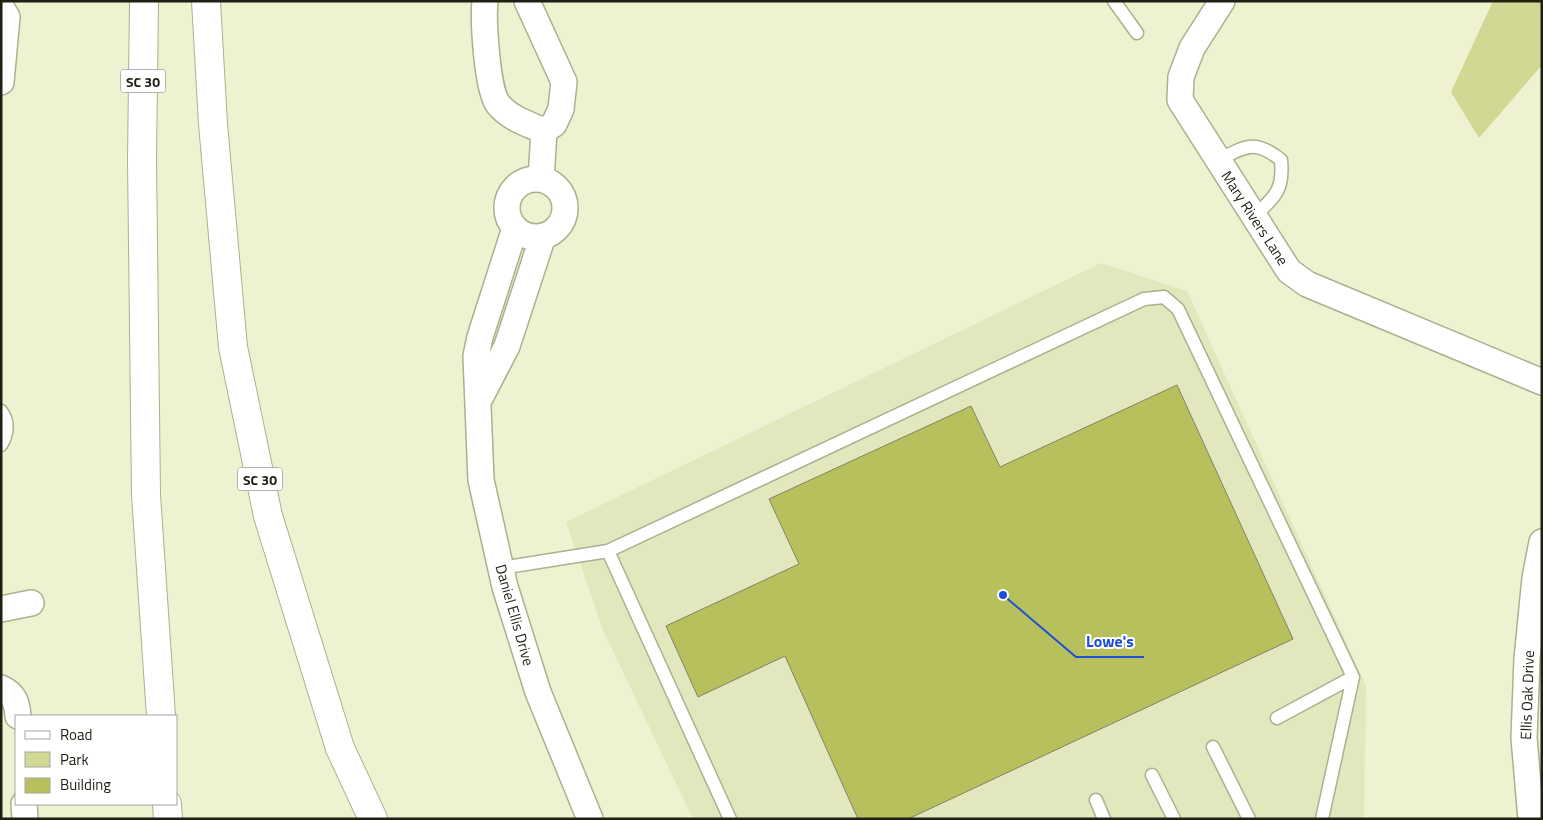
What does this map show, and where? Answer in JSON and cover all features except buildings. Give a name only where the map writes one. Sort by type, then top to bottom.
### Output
[{"type":"highway","name":"SC 30","points":[[144,1],[142,160],[146,496],[161,715]]},
{"type":"highway","name":"SC 30","points":[[206,1],[214,134],[233,347],[268,516],[340,748],[373,819]]},
{"type":"highway","points":[[167,805],[168,819]]},
{"type":"street","points":[[486,1],[484,15],[491,88],[496,103],[508,115],[544,131]]},
{"type":"street","points":[[527,1],[564,82],[561,109],[554,124],[544,131]]},
{"type":"street","name":"Mary Rivers Lane","points":[[1222,1],[1192,48],[1181,77],[1180,100],[1289,271],[1307,284],[1542,382]]},
{"type":"street","points":[[1,7],[7,16],[1,82]]},
{"type":"street","points":[[541,179],[544,131]]},
{"type":"street","points":[[541,179],[553,184],[560,190],[565,208],[559,226],[543,236],[533,236],[516,228],[507,211],[512,192],[526,180],[541,179]]},
{"type":"street","name":"Daniel Ellis Drive","points":[[516,228],[480,337],[476,356],[481,480],[501,568],[538,692],[590,819]]},
{"type":"street","name":"Daniel Ellis Drive","points":[[478,402],[507,346],[543,236]]},
{"type":"street","name":"Ellis Oak Drive","points":[[1531,819],[1524,728],[1535,578],[1542,542]]},
{"type":"street","points":[[1,609],[31,603]]},
{"type":"street","points":[[1,688],[10,692],[17,703],[18,715]]},
{"type":"street","points":[[24,805],[25,819]]},
{"type":"lane","points":[[1114,1],[1137,34]]},
{"type":"lane","points":[[1218,160],[1244,147],[1266,148],[1281,160],[1283,179],[1275,197],[1254,216]]},
{"type":"lane","points":[[501,568],[608,551],[1144,299],[1164,297],[1178,309],[1353,677],[1322,819]]},
{"type":"lane","points":[[1,411],[6,418],[6,437],[1,445]]},
{"type":"lane","points":[[608,551],[730,819]]},
{"type":"lane","points":[[1277,718],[1353,677]]},
{"type":"lane","points":[[1213,748],[1249,819]]},
{"type":"lane","points":[[1152,775],[1174,819]]},
{"type":"lane","points":[[1096,800],[1104,819]]},
{"type":"shaded area","points":[[1101,263],[1187,291],[1366,686],[1364,819],[693,819],[603,630],[566,522]]},
{"type":"green space","points":[[1493,1],[1542,1],[1542,65],[1479,138],[1451,92]]},
{"type":"place","name":"Lowe's","points":[[1003,595]]}]
